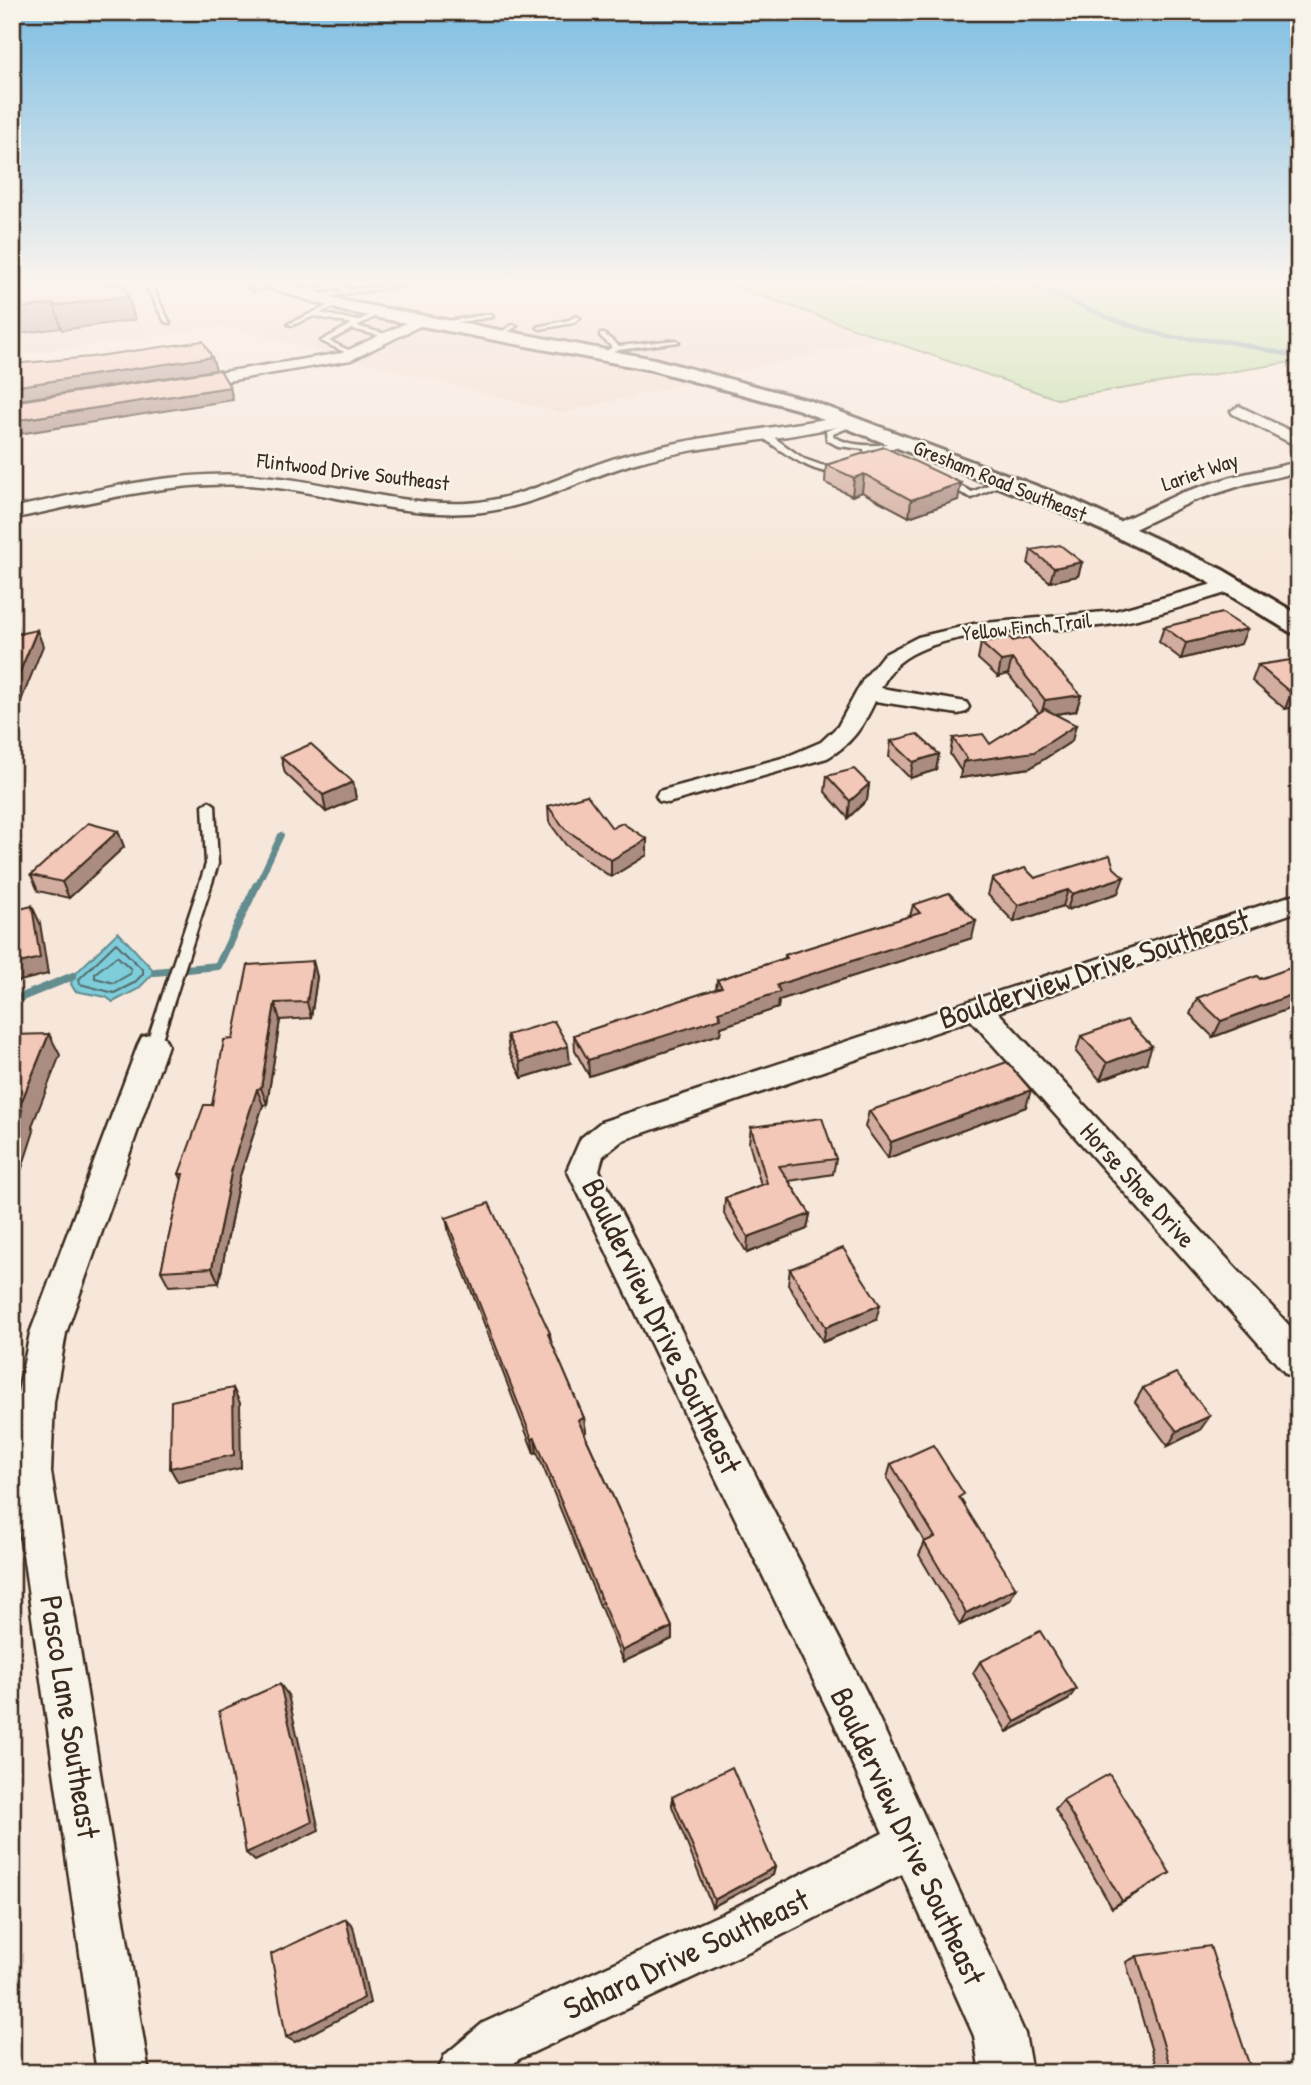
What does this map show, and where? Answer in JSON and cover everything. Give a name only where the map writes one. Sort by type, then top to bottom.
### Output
[{"type":"street","points":[[174,385],[198,381]]},
{"type":"street","name":"Gresham Road Southeast","points":[[722,381],[851,421],[910,449],[1003,482],[1119,529],[1231,585],[1299,626]]},
{"type":"street","points":[[1238,411],[1299,442]]},
{"type":"street","name":"Flintwood Drive Southeast","points":[[12,514],[169,486],[247,480],[428,509],[470,508],[506,503],[567,484],[599,468],[637,457],[851,421]]},
{"type":"street","name":"Lariet Way","points":[[1119,529],[1187,497],[1241,480],[1299,467]]},
{"type":"street","name":"Yellow Finch Trail","points":[[668,796],[798,761],[836,743],[854,723],[876,673],[898,652],[940,637],[1001,625],[1097,621],[1131,615],[1231,585]]},
{"type":"street","points":[[869,693],[958,707]]},
{"type":"street","name":"Boulderview Drive Southeast","points":[[1006,2073],[999,2034],[851,1709],[583,1171],[591,1144],[612,1131],[1299,902]]},
{"type":"street","name":"Horse Shoe Drive","points":[[978,1009],[1299,1362]]},
{"type":"street","name":"Pasco Lane Southeast","points":[[123,2073],[31,1472],[31,1425],[37,1379],[48,1333],[153,1045]]},
{"type":"street","name":"Sahara Drive Southeast","points":[[463,2073],[501,2041],[741,1930],[913,1843]]},
{"type":"lane","points":[[851,421],[829,433],[830,438],[841,444],[910,449]]},
{"type":"lane","points":[[766,436],[806,465],[825,470],[845,470],[855,466]]},
{"type":"lane","points":[[868,447],[868,453],[875,458],[888,460]]},
{"type":"lane","points":[[865,462],[875,458]]},
{"type":"lane","points":[[934,477],[972,495],[1003,482]]},
{"type":"lane","points":[[153,1045],[212,864],[209,805]]},
{"type":"shaded area","points":[[437,381],[697,381],[561,413]]},
{"type":"green space","points":[[1006,381],[1170,381],[1057,399]]},
{"type":"water","points":[[118,932],[155,972],[138,989],[113,1002],[106,997],[75,991],[71,984],[73,976]]},
{"type":"building","points":[[12,381],[50,381],[12,387]]},
{"type":"building","points":[[147,381],[227,381],[230,387],[12,421],[12,402]]},
{"type":"building","points":[[884,447],[961,483],[911,500],[864,474],[854,478],[826,465]]},
{"type":"building","points":[[1060,545],[1082,562],[1054,568],[1031,550]]},
{"type":"building","points":[[1222,613],[1247,629],[1186,643],[1164,627]]},
{"type":"building","points":[[37,630],[12,691],[12,635]]},
{"type":"building","points":[[1009,637],[1013,641],[1028,637],[1081,695],[1045,700],[1012,659],[1001,661],[981,643]]},
{"type":"building","points":[[1297,659],[1299,692],[1291,693],[1258,665]]},
{"type":"building","points":[[1045,709],[1076,725],[1034,752],[963,762],[967,759],[953,738],[983,734],[990,744]]},
{"type":"building","points":[[917,734],[939,754],[913,762],[891,741]]},
{"type":"building","points":[[311,744],[353,782],[323,795],[281,757]]},
{"type":"building","points":[[854,769],[869,784],[850,801],[827,776]]},
{"type":"building","points":[[587,795],[612,828],[622,823],[647,839],[611,860],[565,829],[548,806]]},
{"type":"building","points":[[88,823],[118,831],[62,882],[31,875]]},
{"type":"building","points":[[1110,855],[1114,868],[1124,877],[1072,894],[1068,890],[1018,905],[992,879],[1025,868],[1035,878]]},
{"type":"building","points":[[949,893],[976,921],[777,985],[780,992],[718,1012],[721,1018],[588,1060],[574,1035],[722,987],[717,980],[787,958],[785,955],[920,913],[913,905]]},
{"type":"building","points":[[32,906],[40,958],[12,965],[12,911]]},
{"type":"building","points":[[313,961],[307,1002],[275,1003],[261,1088],[257,1089],[233,1163],[212,1268],[161,1271],[183,1174],[179,1174],[204,1105],[212,1105],[224,1040],[233,1039],[248,965]]},
{"type":"building","points":[[1299,965],[1299,992],[1221,1021],[1197,998],[1257,976],[1260,979]]},
{"type":"building","points":[[1127,1020],[1152,1046],[1107,1063],[1081,1036]]},
{"type":"building","points":[[554,1021],[568,1046],[520,1062],[507,1035]]},
{"type":"building","points":[[49,1034],[18,1110],[22,1110],[12,1140],[12,1035]]},
{"type":"building","points":[[1007,1062],[1031,1090],[891,1142],[869,1111]]},
{"type":"building","points":[[822,1118],[836,1159],[779,1166],[810,1214],[748,1237],[725,1198],[767,1183],[751,1127]]},
{"type":"building","points":[[489,1203],[550,1333],[548,1334],[584,1418],[578,1420],[672,1627],[622,1651],[535,1438],[532,1439],[446,1218]]},
{"type":"building","points":[[843,1248],[880,1305],[826,1327],[790,1269]]},
{"type":"building","points":[[1176,1373],[1210,1416],[1177,1431],[1143,1388]]},
{"type":"building","points":[[233,1388],[234,1455],[170,1468],[171,1401]]},
{"type":"building","points":[[933,1445],[964,1494],[959,1497],[1016,1588],[966,1613],[924,1542],[935,1537],[891,1464]]},
{"type":"building","points":[[1040,1631],[1076,1689],[1015,1722],[980,1662]]},
{"type":"building","points":[[280,1684],[312,1822],[246,1853],[219,1711]]},
{"type":"building","points":[[732,1767],[775,1867],[714,1900],[672,1797]]},
{"type":"building","points":[[1109,1774],[1170,1873],[1122,1901],[1063,1800]]},
{"type":"building","points":[[346,1919],[364,1998],[286,2037],[271,1954]]},
{"type":"building","points":[[1210,1946],[1252,2073],[1172,2073],[1137,1956]]},
{"type":"waterway","points":[[256,888],[281,835]]},
{"type":"waterway","points":[[155,972],[218,966],[256,886]]},
{"type":"waterway","points":[[12,1001],[73,976]]}]
